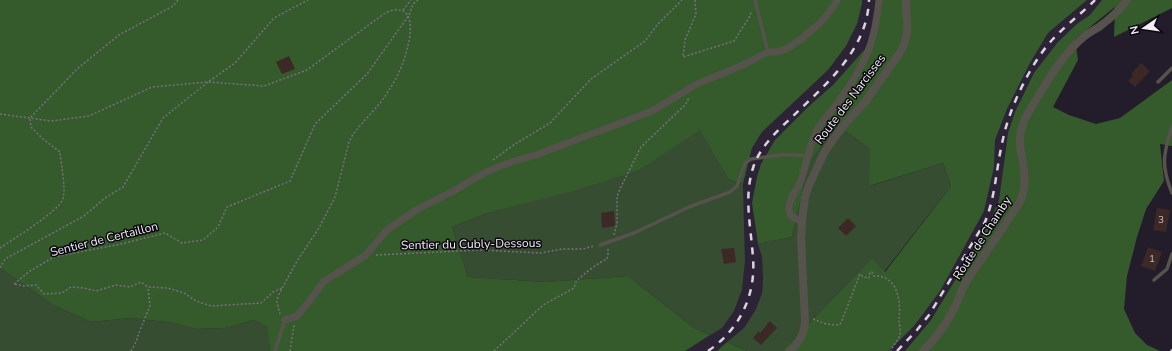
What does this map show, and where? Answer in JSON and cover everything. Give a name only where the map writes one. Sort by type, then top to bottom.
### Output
[{"type":"street","points":[[285,320],[297,316],[323,282],[366,255],[387,230],[418,209],[486,172],[508,163],[536,155],[652,111],[695,85],[768,52],[777,52],[786,49],[800,40],[825,18],[837,0]]},
{"type":"street","points":[[802,221],[794,219],[789,212],[790,204],[804,172],[807,156],[818,128],[842,98],[867,54],[872,42],[879,0]]},
{"type":"street","name":"Route des Narcisses","points":[[790,351],[802,338],[805,321],[801,238],[805,197],[811,180],[824,153],[844,125],[865,102],[901,51],[905,43],[908,27],[906,0]]},
{"type":"street","name":"Route de Chamby","points":[[923,351],[946,324],[966,282],[1020,202],[1025,185],[1020,133],[1027,113],[1071,48],[1087,34],[1099,27],[1119,11],[1127,0]]},
{"type":"lane","points":[[755,0],[768,52]]},
{"type":"lane","points":[[1158,82],[1172,68]]},
{"type":"lane","points":[[1172,127],[1164,154],[1166,175],[1172,193]]},
{"type":"lane","points":[[600,245],[634,233],[689,207],[730,192],[736,186],[745,163],[751,159],[780,155],[807,156]]},
{"type":"lane","points":[[1154,280],[1167,269],[1172,254]]},
{"type":"lane","points":[[275,351],[285,320]]},
{"type":"path","points":[[30,118],[77,69],[119,34],[173,6],[178,0]]},
{"type":"path","points":[[0,268],[5,259],[84,216],[105,198],[123,187],[163,118],[208,82],[235,63],[274,18],[308,0]]},
{"type":"path","points":[[403,10],[411,0]]},
{"type":"path","name":"Sentier de Certaillon","points":[[148,287],[141,282],[130,286],[116,285],[96,291],[72,287],[62,293],[44,294],[36,286],[14,284],[30,271],[54,257],[121,244],[165,233],[182,243],[203,240],[218,227],[227,207],[290,181],[315,124],[368,74],[409,15],[413,4],[418,0]]},
{"type":"path","points":[[486,172],[492,161],[515,144],[550,123],[591,79],[645,40],[657,25],[682,0]]},
{"type":"path","points":[[695,0],[696,14],[686,40],[683,57],[734,41],[750,16],[755,0]]},
{"type":"path","points":[[0,114],[50,121],[89,116],[152,87],[208,82],[264,86],[307,70],[385,13],[395,10],[403,10],[409,15],[410,31],[408,45],[395,81],[388,92],[352,136],[349,142],[335,197],[320,228],[297,261],[278,296],[277,302],[279,313],[285,320],[294,323],[290,351]]},
{"type":"path","points":[[613,240],[617,223],[617,197],[641,147],[685,106],[688,98]]},
{"type":"path","points":[[0,248],[40,221],[60,204],[63,198],[63,178],[60,152],[43,139],[31,127],[30,118]]},
{"type":"path","points":[[494,351],[543,305],[574,288],[577,281],[588,271],[603,260],[607,259],[607,242]]},
{"type":"path","name":"Sentier du Cubly-Dessous","points":[[366,255],[479,250],[541,253],[562,249],[583,249],[600,245]]},
{"type":"path","points":[[812,319],[826,324],[838,325],[841,323],[860,274],[863,277],[869,278],[870,272],[872,272],[874,276],[889,279],[895,286],[900,313],[900,334],[891,351]]},
{"type":"path","points":[[131,351],[150,306],[148,287],[168,288],[184,293],[196,301],[212,306],[261,303],[273,292],[282,288]]},
{"type":"shaded area","points":[[862,0],[876,0],[872,34],[865,49],[833,85],[808,107],[775,140],[752,203],[758,244],[762,257],[763,278],[762,293],[756,309],[744,328],[717,351],[685,351],[698,342],[734,311],[742,290],[745,261],[743,184],[752,148],[762,132],[828,70],[846,46],[857,24]]},
{"type":"shaded area","points":[[1087,0],[1102,0],[1090,15],[1078,23],[1010,126],[1004,155],[999,200],[980,239],[931,320],[905,351],[889,351],[914,326],[994,167],[995,140],[1007,109],[1030,63],[1048,33]]},
{"type":"green space","points":[[0,0],[862,0],[862,4],[857,24],[846,46],[828,70],[762,132],[752,148],[743,184],[728,179],[700,130],[640,170],[573,191],[488,213],[452,227],[468,277],[545,282],[628,276],[694,328],[710,335],[685,351],[270,351],[267,326],[254,320],[225,328],[195,329],[174,323],[131,318],[91,322],[53,305],[0,268]]},
{"type":"green space","points":[[876,0],[1087,0],[1048,33],[1030,63],[1007,109],[995,140],[994,167],[984,211],[940,291],[914,326],[889,351],[782,351],[872,258],[885,272],[951,186],[943,163],[869,186],[870,149],[837,125],[809,163],[792,237],[758,244],[752,203],[761,164],[775,140],[808,107],[833,85],[865,49],[872,34]]},
{"type":"green space","points":[[1102,0],[1172,0],[1172,8],[1114,37],[1115,7],[1075,39],[1078,60],[1053,107],[1069,115],[1096,124],[1120,118],[1172,80],[1172,146],[1160,144],[1164,181],[1146,209],[1137,237],[1127,276],[1124,309],[1135,333],[1147,345],[1160,351],[905,351],[931,320],[980,239],[993,214],[999,200],[1008,133],[1015,112],[1034,73],[1058,42],[1078,23],[1090,15]]},
{"type":"green space","points":[[837,125],[870,149],[870,186],[943,163],[951,186],[884,272],[872,258],[782,351],[747,351],[727,342],[744,328],[756,309],[762,293],[762,257],[758,244],[792,237],[809,163]]},
{"type":"green space","points":[[700,129],[728,179],[743,184],[745,261],[742,290],[734,311],[722,328],[710,335],[694,328],[628,276],[545,282],[468,277],[452,227],[488,213],[640,170]]},
{"type":"green space","points":[[0,268],[53,305],[91,322],[131,318],[174,323],[195,329],[225,328],[254,320],[268,326],[270,351],[0,351]]},
{"type":"green space","points":[[727,342],[747,351],[717,351]]},
{"type":"building","points":[[289,56],[295,69],[282,74],[276,62]]},
{"type":"building","points":[[1141,63],[1150,71],[1135,87],[1128,81],[1133,76],[1131,74]]},
{"type":"building","points":[[1157,208],[1170,210],[1166,232],[1153,230]]},
{"type":"building","points":[[614,211],[615,226],[602,228],[601,213]]},
{"type":"building","points":[[848,218],[856,226],[846,236],[838,228]]},
{"type":"building","points":[[1148,247],[1162,252],[1155,271],[1141,266]]},
{"type":"building","points":[[734,248],[736,262],[724,264],[721,249]]},
{"type":"building","points":[[770,321],[777,328],[761,345],[753,338],[759,331],[760,333]]},
{"type":"railway","points":[[708,351],[719,343],[737,322],[743,311],[752,286],[753,258],[748,200],[751,177],[757,158],[765,145],[775,134],[830,80],[842,66],[861,35],[869,0]]},
{"type":"railway","points":[[897,351],[929,315],[985,222],[994,192],[1006,127],[1010,114],[1029,73],[1053,39],[1095,0]]}]
